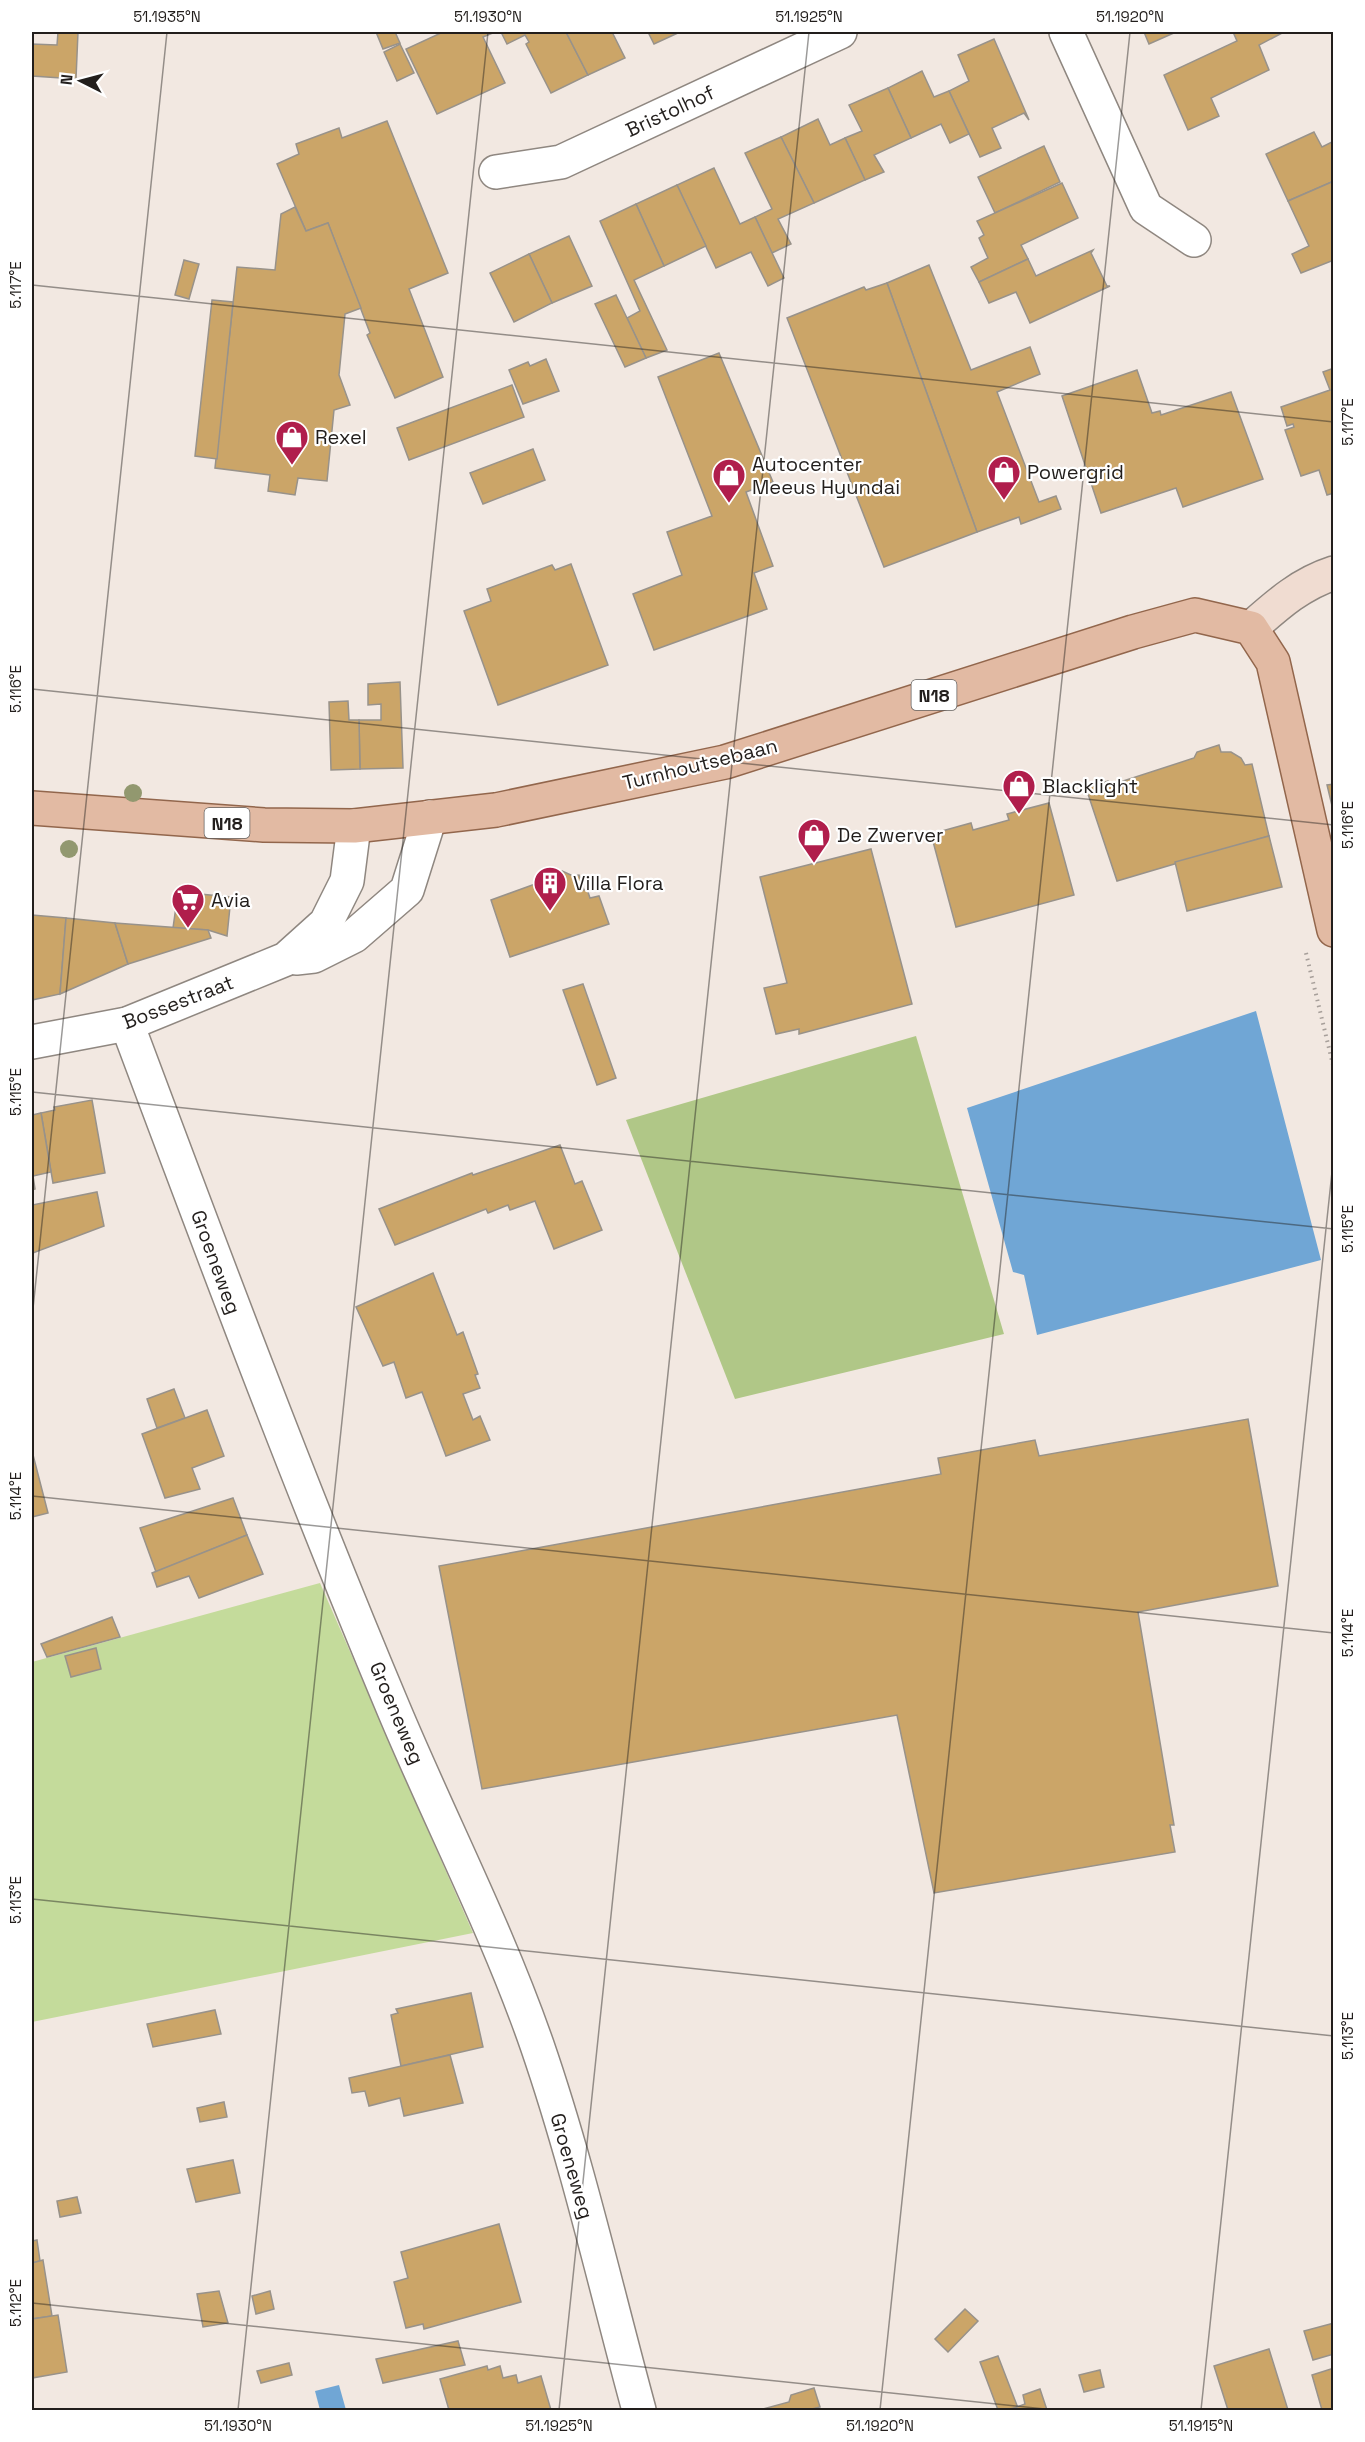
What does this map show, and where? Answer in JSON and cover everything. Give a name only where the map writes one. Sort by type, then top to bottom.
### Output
[{"type":"main road","name":"Turnhoutsebaan","points":[[32,808],[252,825],[354,826],[540,802],[724,762],[1133,632],[1195,615],[1251,628]]},
{"type":"main road","points":[[1251,628],[1273,662],[1334,930]]},
{"type":"street","name":"Bristolhof","points":[[496,172],[561,162],[840,32]]},
{"type":"street","points":[[1066,32],[1146,208],[1194,240]]},
{"type":"street","points":[[1251,628],[1288,595],[1315,579],[1334,573]]},
{"type":"street","name":"Bossestraat","points":[[32,1042],[127,1024],[286,960],[314,956],[354,936],[407,890],[430,817]]},
{"type":"street","name":"Bossestraat","points":[[286,960],[326,923],[347,881],[354,826]]},
{"type":"street","name":"Groeneweg","points":[[127,1024],[260,1380],[395,1713],[507,1961],[538,2048],[564,2136],[639,2410]]},
{"type":"green space","points":[[916,1036],[1004,1334],[735,1399],[626,1120]]},
{"type":"green space","points":[[320,1583],[473,1933],[32,2022],[32,1662]]},
{"type":"water","points":[[1256,1011],[1321,1260],[1037,1335],[1024,1275],[1013,1272],[967,1108]]},
{"type":"water","points":[[339,2385],[346,2410],[320,2410],[315,2391]]},
{"type":"building","points":[[58,32],[78,32],[76,79],[32,76],[32,44],[57,45]]},
{"type":"building","points":[[376,32],[395,32],[400,43],[383,49]]},
{"type":"building","points":[[443,32],[495,32],[483,37],[505,83],[437,114],[406,49]]},
{"type":"building","points":[[501,32],[566,32],[588,75],[551,93],[526,44],[529,42],[525,35],[507,44]]},
{"type":"building","points":[[566,32],[612,32],[625,58],[588,75]]},
{"type":"building","points":[[648,32],[680,32],[654,44]]},
{"type":"building","points":[[1144,32],[1176,32],[1149,44]]},
{"type":"building","points":[[1233,32],[1284,32],[1259,45],[1269,70],[1211,98],[1219,116],[1188,130],[1164,75],[1237,41]]},
{"type":"building","points":[[994,39],[1029,120],[1024,113],[992,128],[1001,148],[980,157],[949,91],[969,81],[958,55]]},
{"type":"building","points":[[400,44],[414,73],[397,81],[384,52]]},
{"type":"building","points":[[922,71],[934,97],[949,91],[969,134],[950,143],[941,124],[911,138],[888,88]]},
{"type":"building","points":[[888,88],[911,138],[874,155],[884,172],[865,180],[845,138],[862,131],[849,105]]},
{"type":"building","points":[[818,119],[830,145],[845,138],[865,180],[814,203],[781,137]]},
{"type":"building","points":[[387,121],[448,273],[409,289],[443,377],[395,398],[367,335],[370,333],[328,223],[306,231],[277,164],[299,154],[296,144],[339,128],[342,138]]},
{"type":"building","points":[[1314,132],[1322,147],[1334,141],[1334,181],[1288,201],[1266,154]]},
{"type":"building","points":[[781,137],[814,203],[778,219],[791,244],[772,253],[755,217],[772,209],[745,153]]},
{"type":"building","points":[[1044,146],[1060,182],[995,213],[978,177]]},
{"type":"building","points":[[714,168],[740,224],[755,217],[784,278],[768,286],[751,252],[716,268],[677,185]]},
{"type":"building","points":[[1334,181],[1334,260],[1301,273],[1292,254],[1309,246],[1288,201]]},
{"type":"building","points":[[1062,183],[1078,218],[1021,245],[1028,259],[979,282],[971,267],[988,258],[979,238],[984,235],[977,221]]},
{"type":"building","points":[[677,185],[706,246],[664,266],[636,204]]},
{"type":"building","points":[[636,204],[664,266],[634,280],[667,350],[646,358],[627,318],[640,311],[600,221]]},
{"type":"building","points":[[295,207],[306,231],[328,223],[361,308],[345,314],[339,375],[350,405],[334,410],[327,481],[298,478],[295,495],[268,491],[270,475],[215,468],[237,267],[275,270],[281,214]]},
{"type":"building","points":[[569,236],[592,286],[552,303],[529,254]]},
{"type":"building","points":[[1093,250],[1091,253],[1107,286],[1110,286],[1030,323],[1016,292],[989,303],[979,282],[1028,259],[1036,276]]},
{"type":"building","points":[[529,254],[552,303],[514,322],[490,273]]},
{"type":"building","points":[[184,260],[199,264],[189,299],[175,295]]},
{"type":"building","points":[[929,265],[971,370],[1030,347],[1040,374],[997,392],[1039,502],[1056,496],[1061,509],[1021,524],[1019,517],[977,532],[887,283]]},
{"type":"building","points":[[887,283],[977,532],[884,567],[787,318],[864,287],[866,290]]},
{"type":"building","points":[[616,295],[646,358],[625,367],[595,304]]},
{"type":"building","points":[[212,300],[233,302],[217,459],[195,456]]},
{"type":"building","name":"Autocenter Meeus Hyundai","points":[[719,353],[773,482],[746,492],[773,566],[754,573],[767,609],[654,650],[633,594],[682,575],[667,532],[712,516],[658,377]]},
{"type":"building","points":[[546,359],[559,391],[523,404],[509,370],[528,362],[530,366]]},
{"type":"building","points":[[1334,368],[1334,493],[1327,495],[1319,470],[1301,476],[1285,430],[1294,427],[1293,424],[1287,426],[1281,407],[1330,390],[1323,372]]},
{"type":"building","points":[[1137,370],[1152,413],[1160,411],[1161,415],[1231,392],[1263,479],[1183,507],[1176,488],[1101,513],[1062,396]]},
{"type":"building","points":[[512,385],[524,417],[409,460],[397,428]]},
{"type":"building","points":[[533,449],[545,480],[483,504],[470,473]]},
{"type":"building","points":[[571,564],[608,665],[498,705],[464,611],[491,601],[487,589],[552,565],[555,570]]},
{"type":"building","points":[[400,682],[403,768],[360,769],[359,720],[381,720],[381,704],[368,705],[368,684]]},
{"type":"building","points":[[348,701],[349,720],[359,720],[360,769],[331,770],[329,702]]},
{"type":"building","points":[[1219,745],[1221,752],[1231,752],[1241,758],[1245,765],[1252,764],[1269,836],[1117,881],[1086,788],[1108,781],[1114,784],[1194,758],[1197,752]]},
{"type":"building","points":[[1334,784],[1334,814],[1327,785]]},
{"type":"building","points":[[1049,803],[1074,895],[956,927],[931,834],[971,823],[973,830],[1009,820],[1007,814]]},
{"type":"building","points":[[1269,836],[1282,887],[1187,911],[1175,862]]},
{"type":"building","points":[[871,849],[912,1004],[799,1034],[799,1029],[776,1034],[764,988],[787,983],[760,877]]},
{"type":"building","name":"Villa Flora","points":[[562,871],[573,876],[579,875],[584,890],[587,889],[590,898],[599,896],[609,924],[510,957],[491,900],[560,875]]},
{"type":"building","points":[[178,892],[231,897],[227,936],[208,930],[173,928]]},
{"type":"building","points":[[32,915],[66,918],[60,994],[32,1000]]},
{"type":"building","points":[[66,918],[115,923],[128,964],[60,994]]},
{"type":"building","points":[[115,923],[208,930],[211,938],[128,964]]},
{"type":"building","points":[[583,984],[616,1078],[597,1085],[563,990]]},
{"type":"building","points":[[92,1100],[105,1173],[53,1183],[41,1113],[55,1110],[54,1107]]},
{"type":"building","points":[[41,1113],[51,1172],[33,1176],[35,1189],[32,1190],[32,1115]]},
{"type":"building","points":[[560,1145],[575,1184],[582,1181],[602,1230],[554,1249],[535,1201],[510,1210],[508,1205],[488,1213],[486,1209],[395,1245],[379,1209],[472,1173],[473,1175]]},
{"type":"building","points":[[97,1192],[104,1226],[33,1253],[32,1205]]},
{"type":"building","points":[[433,1273],[457,1335],[463,1332],[478,1374],[475,1375],[480,1388],[463,1394],[473,1420],[480,1416],[490,1440],[446,1456],[422,1392],[406,1398],[394,1362],[383,1366],[356,1307]]},
{"type":"building","points":[[174,1389],[185,1418],[157,1428],[147,1399]]},
{"type":"building","points":[[207,1410],[224,1456],[192,1468],[200,1489],[165,1498],[142,1434]]},
{"type":"building","points":[[1248,1419],[1278,1586],[1138,1612],[1174,1825],[1170,1825],[1175,1852],[934,1893],[897,1715],[482,1789],[439,1566],[941,1474],[938,1458],[1035,1440],[1039,1456]]},
{"type":"building","points":[[32,1451],[48,1513],[32,1517]]},
{"type":"building","points":[[233,1498],[247,1535],[156,1572],[140,1528]]},
{"type":"building","points":[[247,1535],[263,1574],[199,1598],[189,1576],[157,1587],[152,1573]]},
{"type":"building","points":[[112,1617],[120,1637],[47,1657],[41,1644]]},
{"type":"building","points":[[96,1648],[101,1669],[71,1677],[65,1656]]},
{"type":"building","points":[[471,1993],[483,2047],[401,2066],[391,2015],[398,2013],[396,2009]]},
{"type":"building","points":[[215,2010],[221,2034],[153,2047],[147,2024]]},
{"type":"building","points":[[450,2055],[463,2103],[404,2116],[400,2098],[369,2106],[365,2091],[352,2093],[349,2078]]},
{"type":"building","points":[[224,2102],[227,2117],[200,2122],[197,2108]]},
{"type":"building","points":[[233,2160],[240,2193],[196,2202],[187,2169]]},
{"type":"building","points":[[77,2197],[81,2213],[60,2217],[57,2201]]},
{"type":"building","points":[[499,2224],[521,2302],[424,2329],[423,2324],[406,2328],[394,2282],[408,2278],[401,2252]]},
{"type":"building","points":[[37,2240],[40,2261],[32,2263],[32,2241]]},
{"type":"building","points":[[43,2260],[52,2316],[32,2319],[32,2263]]},
{"type":"building","points":[[219,2291],[228,2323],[203,2327],[197,2294]]},
{"type":"building","points":[[270,2291],[274,2309],[256,2314],[252,2296]]},
{"type":"building","points":[[965,2309],[978,2321],[948,2352],[935,2339]]},
{"type":"building","points":[[58,2315],[67,2372],[32,2378],[32,2319]]},
{"type":"building","points":[[1334,2323],[1334,2354],[1313,2360],[1304,2331]]},
{"type":"building","points":[[458,2341],[465,2365],[383,2383],[376,2359]]},
{"type":"building","points":[[1269,2349],[1288,2410],[1228,2410],[1214,2366]]},
{"type":"building","points":[[998,2356],[1018,2408],[998,2410],[980,2362]]},
{"type":"building","points":[[289,2363],[292,2375],[261,2383],[257,2371]]},
{"type":"building","points":[[487,2366],[488,2370],[500,2366],[503,2378],[516,2375],[518,2383],[541,2376],[551,2410],[449,2410],[440,2379]]},
{"type":"building","points":[[1334,2368],[1334,2410],[1322,2410],[1312,2375]]},
{"type":"building","points":[[1100,2370],[1104,2387],[1084,2392],[1079,2375]]},
{"type":"building","points":[[814,2388],[820,2407],[808,2410],[759,2410],[789,2402],[791,2395]]},
{"type":"building","points":[[1040,2389],[1047,2410],[1009,2410],[1025,2404],[1023,2395]]},
{"type":"place","name":"Rexel","points":[[292,466]]},
{"type":"place","name":"Powergrid","points":[[1004,501]]},
{"type":"place","name":"Autocenter Meeus Hyundai","points":[[729,504]]},
{"type":"place","name":"Blacklight","points":[[1019,815]]},
{"type":"place","name":"De Zwerver","points":[[814,864]]},
{"type":"place","name":"Villa Flora","points":[[550,912]]},
{"type":"place","name":"Avia","points":[[188,929]]}]
